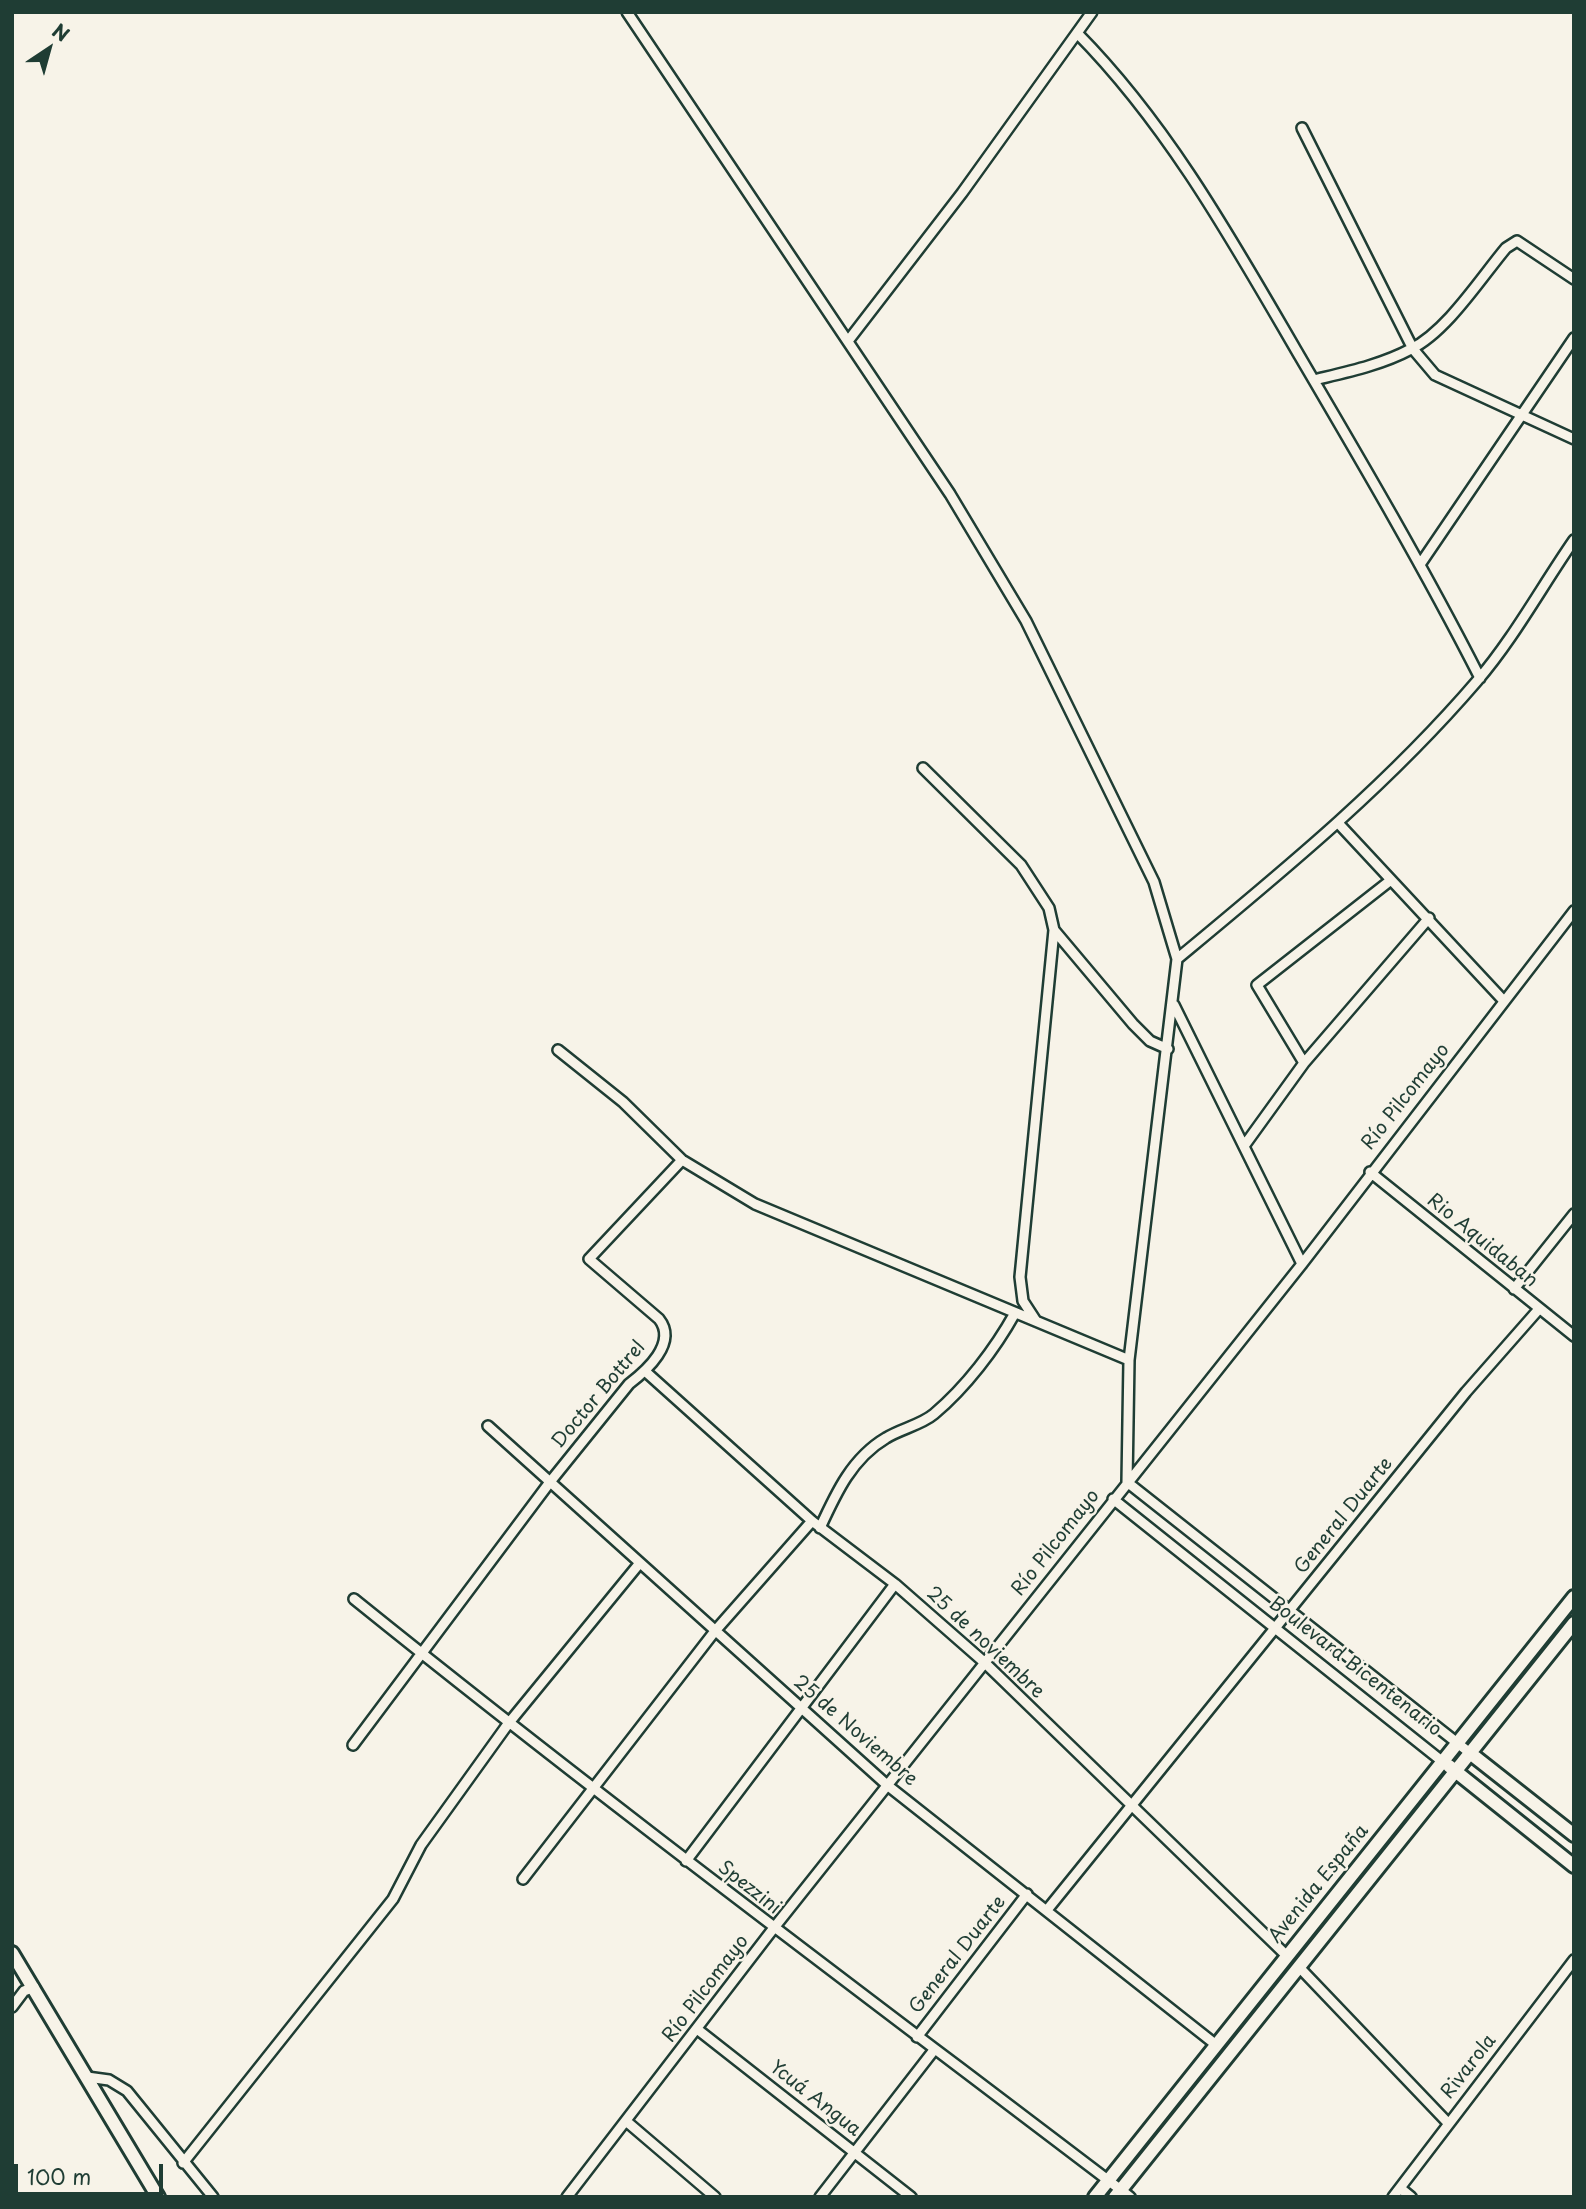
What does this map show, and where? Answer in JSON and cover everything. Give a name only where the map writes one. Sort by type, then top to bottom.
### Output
[{"type":"street","points":[[627,12],[950,494],[1026,621],[1154,882],[1177,959],[1129,1360],[1127,1482]]},
{"type":"street","points":[[848,341],[962,193],[1092,12]]},
{"type":"street","points":[[1077,33],[1104,60],[1209,201],[1421,563],[1480,678]]},
{"type":"street","points":[[1302,128],[1413,349],[1435,375],[1574,439]]},
{"type":"street","points":[[1314,380],[1373,365],[1413,349],[1442,325],[1506,248],[1517,241],[1574,279]]},
{"type":"street","points":[[1421,563],[1574,338]]},
{"type":"street","points":[[1177,959],[1339,824],[1414,751],[1480,678],[1574,540]]},
{"type":"street","points":[[923,768],[1021,865],[1049,908],[1054,930],[1020,1277],[1023,1301],[1036,1321]]},
{"type":"street","points":[[1339,824],[1430,918],[1503,1000]]},
{"type":"street","points":[[1304,1063],[1257,985],[1391,880]]},
{"type":"street","name":"Río Pilcomayo","points":[[567,2197],[773,1929],[1302,1264],[1370,1172],[1574,911]]},
{"type":"street","points":[[1244,1146],[1304,1063],[1430,918]]},
{"type":"street","points":[[1054,930],[1133,1024],[1150,1041],[1168,1049]]},
{"type":"street","points":[[1173,1003],[1302,1264]]},
{"type":"street","points":[[558,1051],[623,1102],[682,1160],[755,1203],[1129,1360]]},
{"type":"street","name":"Doctor Bottrel","points":[[353,1745],[550,1482],[629,1384],[646,1372],[661,1350],[664,1325],[642,1302],[589,1259],[682,1160]]},
{"type":"street","name":"Rio Aquidaban","points":[[1370,1172],[1574,1336]]},
{"type":"street","points":[[1514,1289],[1574,1213]]},
{"type":"street","name":"General Duarte","points":[[1046,1909],[1466,1392],[1539,1309]]},
{"type":"street","points":[[820,1528],[841,1482],[867,1451],[885,1438],[932,1416],[975,1370],[1015,1313]]},
{"type":"street","name":"25 de noviembre","points":[[646,1372],[820,1528],[895,1584],[984,1662],[1286,1955]]},
{"type":"street","name":"25 de Noviembre","points":[[488,1426],[887,1785],[1215,2044]]},
{"type":"street","name":"Boulevard Bicentenario","points":[[1127,1482],[1470,1753]]},
{"type":"street","name":"Boulevard Bicentenario","points":[[1113,1499],[1574,1866]]},
{"type":"street","points":[[523,1879],[715,1631],[812,1521]]},
{"type":"street","points":[[183,2163],[393,1899],[421,1845],[508,1724],[639,1564]]},
{"type":"street","points":[[686,1861],[895,1584]]},
{"type":"street","name":"Avenida España","points":[[1095,2197],[1574,1597]]},
{"type":"street","name":"Spezzini","points":[[354,1599],[508,1724],[773,1929],[1108,2180],[1122,2194]]},
{"type":"street","name":"Avenida España","points":[[1122,2194],[1298,1968],[1574,1623]]},
{"type":"street","points":[[1470,1753],[1574,1835]]},
{"type":"street","name":"General Duarte","points":[[916,2037],[1027,1894]]},
{"type":"street","name":"Rivarola","points":[[1394,2197],[1574,1960]]},
{"type":"street","points":[[15,1961],[34,1987],[158,2197]]},
{"type":"street","points":[[1298,1968],[1448,2123]]},
{"type":"street","points":[[12,2007],[24,1991],[34,1987]]},
{"type":"street","name":"Ycuá Angua","points":[[697,2029],[911,2197]]},
{"type":"street","points":[[820,2197],[934,2050]]},
{"type":"street","points":[[87,2077],[109,2080],[127,2091],[213,2197]]},
{"type":"street","points":[[626,2121],[715,2197]]},
{"type":"street","points":[[1400,2188],[1411,2197]]}]
